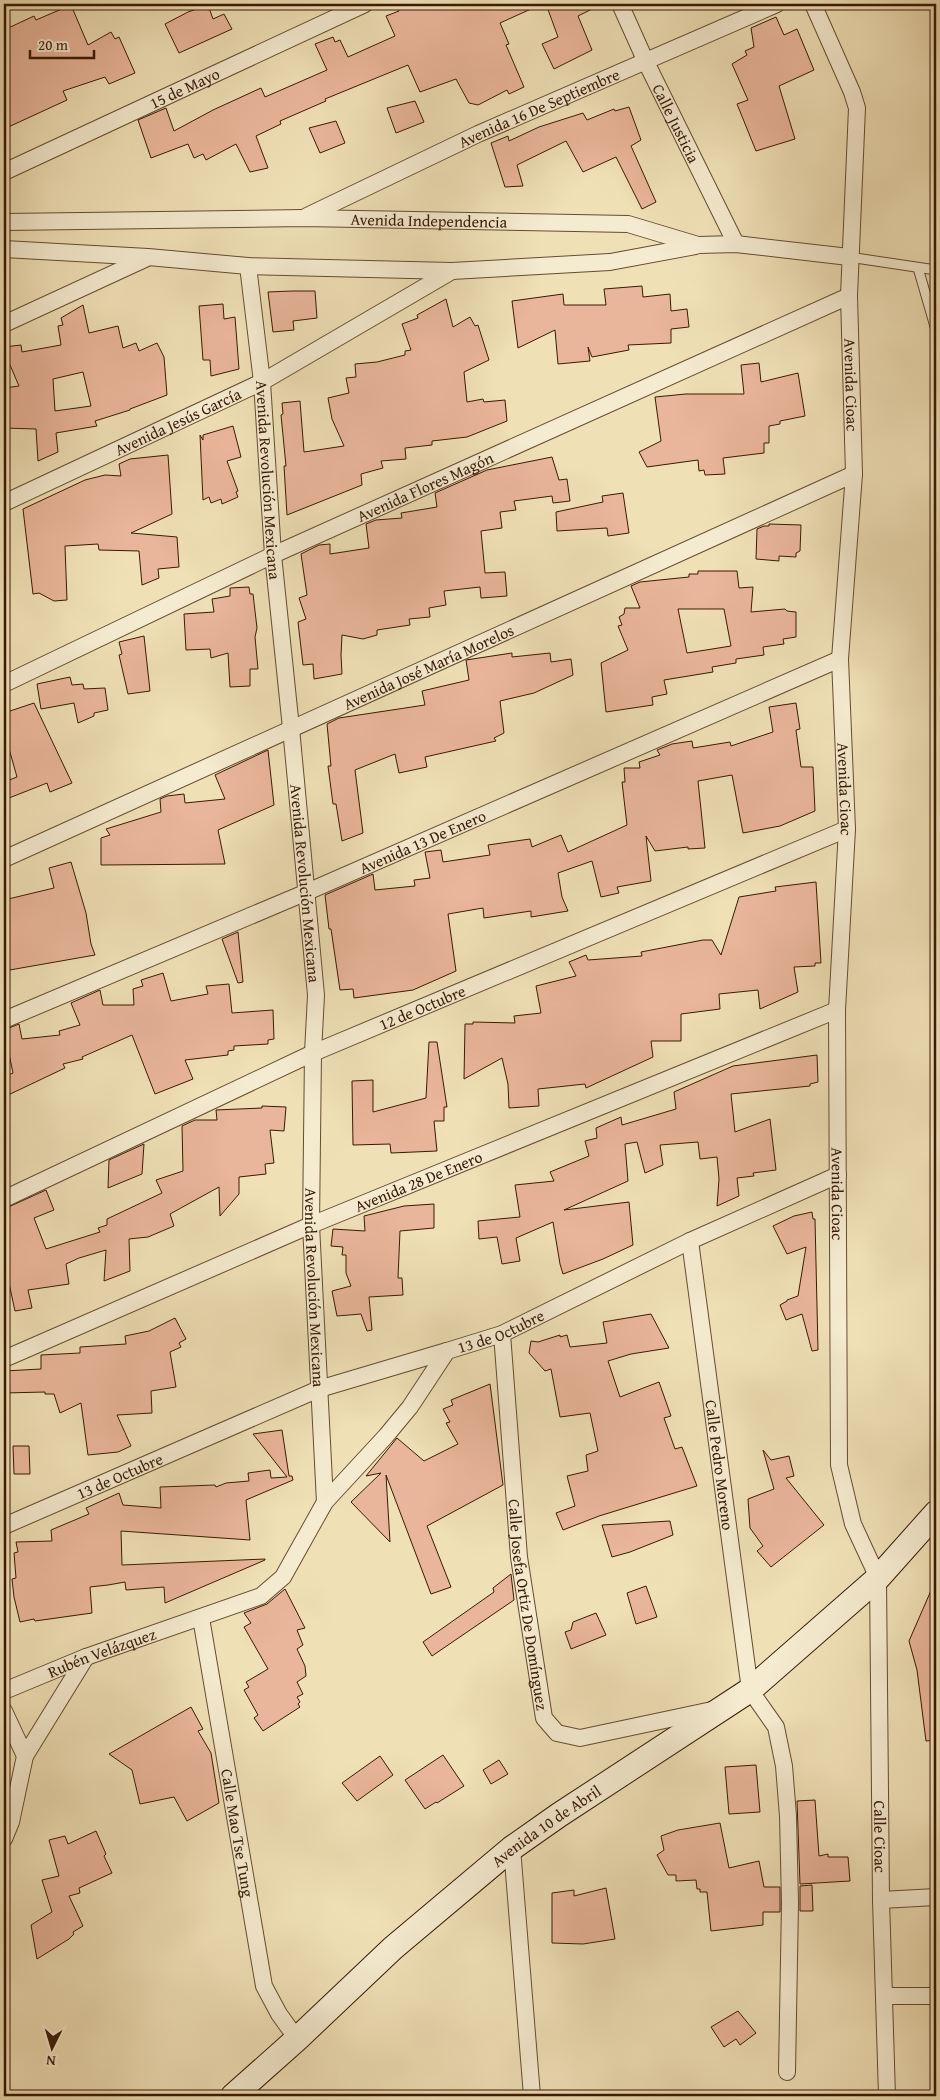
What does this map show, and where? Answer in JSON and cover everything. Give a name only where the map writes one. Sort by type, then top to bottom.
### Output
[{"type":"street","name":"15 de Mayo","points":[[4,172],[365,4]]},
{"type":"street","name":"Calle Justicia","points":[[620,4],[646,62],[736,244]]},
{"type":"street","name":"Avenida 16 De Septiembre","points":[[303,218],[478,134],[777,4]]},
{"type":"street","name":"Avenida Cioac","points":[[813,4],[852,92],[857,108],[849,257],[854,474],[840,658],[847,829],[837,1010],[839,1465],[852,1524],[878,1578]]},
{"type":"street","name":"Avenida Independencia","points":[[4,222],[303,218],[628,224],[698,245],[736,244],[849,257]]},
{"type":"street","points":[[4,249],[148,257],[248,266],[452,271],[610,262],[698,245]]},
{"type":"street","points":[[4,324],[148,257]]},
{"type":"street","name":"Avenida Revolución Mexicana","points":[[248,266],[262,382],[273,554],[316,995],[313,1053],[312,1225],[325,1502]]},
{"type":"street","name":"Avenida Jesús García","points":[[4,503],[262,382],[452,271]]},
{"type":"street","name":"Avenida Flores Magón","points":[[4,684],[273,554],[849,296]]},
{"type":"street","name":"Avenida José María Morelos","points":[[4,859],[854,474]]},
{"type":"street","name":"Avenida 13 De Enero","points":[[4,1020],[307,892],[840,658]]},
{"type":"street","name":"12 de Octubre","points":[[4,1198],[313,1053],[847,829]]},
{"type":"street","name":"Avenida 28 De Enero","points":[[4,1359],[312,1225],[837,1010]]},
{"type":"street","name":"13 de Octubre","points":[[4,1526],[320,1389],[502,1334],[690,1241],[838,1175]]},
{"type":"street","name":"Calle Pedro Moreno","points":[[690,1241],[750,1690]]},
{"type":"street","name":"Calle Josefa Ortiz De Domínguez","points":[[502,1334],[519,1557],[544,1718],[557,1733],[580,1738],[722,1708]]},
{"type":"street","name":"13 de Octubre","points":[[201,1618],[261,1596],[283,1577],[325,1502],[410,1407],[447,1351]]},
{"type":"street","name":"Avenida 10 de Abril","points":[[233,2096],[297,2039],[393,1948],[512,1848],[558,1815],[750,1690],[878,1578],[936,1514]]},
{"type":"street","name":"Calle Cioac","points":[[878,1578],[881,1900],[887,2096]]},
{"type":"street","name":"Rubén Velázquez","points":[[4,1691],[86,1657],[201,1618]]},
{"type":"street","name":"Calle Mao Tse Tung","points":[[201,1618],[264,1986],[279,2014],[297,2039]]},
{"type":"street","points":[[4,1839],[11,1822],[24,1756],[86,1657]]},
{"type":"street","points":[[750,1690],[776,1727],[784,1766],[788,1816],[790,1903],[787,2072]]},
{"type":"street","points":[[4,1711],[24,1756]]},
{"type":"street","points":[[512,1848],[532,2096]]},
{"type":"street","points":[[881,1900],[936,1897]]},
{"type":"street","points":[[884,1996],[936,1996]]},
{"type":"lane","points":[[849,257],[936,270]]},
{"type":"lane","points":[[918,268],[936,330]]},
{"type":"building","points":[[409,4],[542,4],[500,23],[509,44],[506,45],[524,87],[509,94],[507,90],[478,105],[469,103],[456,79],[420,92],[408,65],[325,99],[326,101],[280,121],[281,124],[256,136],[268,168],[250,172],[236,144],[206,160],[203,154],[194,158],[188,144],[151,158],[138,120],[166,108],[174,131],[213,110],[261,88],[265,97],[327,70],[315,44],[333,37],[335,42],[340,40],[348,57],[395,36],[386,16],[399,11],[398,8]]},
{"type":"building","points":[[546,4],[602,4],[578,16],[592,50],[554,69],[542,44],[558,37]]},
{"type":"building","points":[[71,5],[88,45],[111,32],[115,39],[119,37],[135,73],[109,84],[105,77],[63,91],[67,100],[4,129],[4,30],[34,16],[36,20]]},
{"type":"building","points":[[208,5],[213,19],[224,14],[232,29],[179,53],[165,24],[188,12]]},
{"type":"building","points":[[776,17],[784,35],[797,29],[814,70],[779,86],[795,139],[756,151],[737,104],[748,100],[732,64],[747,55],[745,51],[754,47],[751,28]]},
{"type":"building","points":[[415,101],[424,122],[396,133],[387,108]]},
{"type":"building","points":[[629,107],[641,140],[631,146],[656,202],[642,209],[616,157],[583,172],[566,141],[517,165],[523,186],[505,187],[491,143],[508,136],[509,141],[539,127],[583,113],[587,120],[614,109],[615,111]]},
{"type":"building","points":[[336,121],[345,143],[320,153],[309,128]]},
{"type":"building","points":[[642,286],[643,297],[670,294],[671,311],[687,309],[689,327],[671,329],[671,343],[628,345],[629,350],[592,357],[588,347],[590,361],[558,364],[555,330],[518,348],[512,301],[563,294],[564,305],[606,305],[604,289]]},
{"type":"building","points":[[315,291],[317,318],[293,321],[294,330],[273,332],[268,292]]},
{"type":"building","points":[[446,299],[453,327],[470,317],[475,326],[478,325],[489,360],[464,372],[467,402],[483,399],[484,402],[505,400],[507,421],[467,437],[432,441],[432,445],[405,448],[406,459],[381,461],[383,468],[361,474],[362,485],[287,515],[284,466],[286,466],[281,415],[283,414],[282,403],[300,401],[304,452],[344,446],[332,419],[328,398],[349,393],[346,378],[356,377],[355,364],[377,362],[405,355],[405,351],[411,350],[402,324],[418,318],[417,315]]},
{"type":"building","points":[[223,304],[224,319],[235,317],[239,369],[211,376],[210,360],[203,360],[199,306]]},
{"type":"building","points":[[83,305],[89,333],[118,326],[123,348],[136,343],[139,351],[157,343],[164,357],[167,395],[130,410],[95,421],[97,426],[56,433],[58,452],[38,461],[36,429],[4,428],[4,388],[19,386],[4,347],[21,345],[22,352],[61,345],[58,326],[63,325],[61,318]],"holes":[[[83,372],[91,406],[55,411],[53,379]]]},
{"type":"building","points":[[759,363],[761,382],[798,373],[805,416],[780,421],[780,424],[769,426],[769,443],[764,443],[764,453],[723,458],[725,474],[705,475],[704,470],[699,471],[698,460],[647,467],[639,452],[661,441],[655,397],[686,394],[744,394],[741,365]]},
{"type":"building","points":[[233,426],[241,457],[227,461],[238,491],[236,492],[238,497],[222,504],[221,499],[211,503],[209,497],[203,500],[200,435],[203,440],[203,435]]},
{"type":"building","points":[[168,455],[172,514],[131,533],[177,537],[179,567],[158,569],[159,578],[142,585],[139,551],[99,550],[98,544],[65,546],[67,600],[54,601],[39,593],[33,594],[23,509],[85,480],[105,475],[121,476],[119,464],[130,459]]},
{"type":"building","points":[[552,457],[559,480],[567,479],[570,501],[553,503],[552,496],[514,501],[516,510],[500,512],[502,528],[481,531],[485,573],[505,572],[507,596],[481,598],[480,587],[444,591],[446,605],[429,608],[430,617],[409,619],[410,625],[377,630],[377,635],[363,639],[342,635],[342,674],[314,679],[313,664],[303,665],[298,622],[306,619],[299,598],[307,595],[301,554],[319,545],[330,544],[330,554],[369,548],[366,524],[376,520],[402,518],[401,513],[437,507],[435,493],[487,470]]},
{"type":"building","points":[[623,493],[629,533],[608,536],[607,528],[557,531],[556,512],[603,502],[602,496]]},
{"type":"building","points":[[769,524],[801,525],[800,551],[796,553],[796,557],[779,556],[779,561],[756,559],[757,529],[769,526]]},
{"type":"building","points":[[698,571],[737,571],[739,588],[753,587],[751,612],[785,609],[796,612],[796,637],[783,639],[784,644],[763,647],[764,655],[736,659],[736,663],[712,667],[713,672],[664,680],[667,694],[652,697],[653,705],[606,712],[601,663],[628,650],[618,626],[622,625],[619,617],[624,614],[625,608],[640,608],[631,586],[640,582],[689,577],[689,574],[698,574]],"holes":[[[678,609],[724,609],[731,646],[687,653]]]},
{"type":"building","points":[[249,587],[250,594],[253,594],[257,628],[255,637],[258,669],[250,669],[250,686],[230,687],[228,653],[211,658],[210,649],[186,650],[184,614],[214,612],[212,599],[230,596],[230,588]]},
{"type":"building","points":[[144,636],[150,691],[128,694],[119,655],[122,654],[119,642]]},
{"type":"building","points":[[512,653],[512,657],[550,653],[551,662],[571,659],[573,675],[534,693],[500,701],[504,733],[494,738],[496,741],[425,757],[427,767],[399,773],[395,754],[355,770],[363,833],[342,841],[336,804],[333,804],[328,766],[331,766],[327,724],[339,718],[425,705],[422,691],[469,680],[466,660]]},
{"type":"building","points":[[70,677],[72,685],[83,684],[84,689],[105,688],[108,710],[94,713],[94,716],[78,723],[74,703],[41,709],[37,684]]},
{"type":"building","points":[[34,703],[72,783],[50,792],[47,783],[4,800],[4,782],[17,777],[4,731],[4,713]]},
{"type":"building","points":[[796,703],[800,729],[796,730],[801,767],[813,767],[815,811],[780,826],[743,833],[732,775],[698,781],[705,848],[688,849],[688,847],[655,851],[646,836],[651,881],[617,887],[619,893],[601,897],[592,861],[558,873],[562,897],[568,911],[531,917],[531,911],[484,918],[483,908],[448,914],[456,971],[413,990],[354,998],[353,989],[340,990],[325,895],[373,874],[375,890],[415,886],[414,880],[430,878],[425,852],[441,850],[443,862],[490,855],[488,845],[530,839],[532,847],[561,835],[568,852],[627,825],[622,782],[625,782],[624,768],[640,768],[639,762],[660,755],[657,750],[672,744],[692,741],[693,748],[730,742],[731,746],[773,732],[769,707]]},
{"type":"building","points":[[268,750],[274,805],[218,830],[225,864],[101,865],[101,838],[110,835],[106,829],[161,812],[160,799],[167,796],[184,794],[185,803],[225,799],[215,775]]},
{"type":"building","points":[[71,862],[86,913],[91,944],[95,955],[4,971],[4,900],[54,888],[49,868]]},
{"type":"building","points":[[816,882],[821,963],[815,963],[815,966],[794,967],[798,992],[760,1009],[758,990],[719,994],[720,1009],[681,1014],[681,1041],[651,1041],[653,1057],[586,1088],[585,1084],[538,1089],[539,1106],[509,1108],[508,1084],[502,1058],[464,1079],[465,1024],[473,1024],[473,1022],[515,1023],[514,1016],[541,1013],[536,986],[576,976],[569,962],[586,955],[588,960],[642,956],[641,952],[703,940],[712,940],[721,955],[739,897],[776,891],[775,887]]},
{"type":"building","points":[[238,932],[243,982],[238,983],[222,939]]},
{"type":"building","points":[[163,973],[171,1001],[208,994],[206,986],[229,984],[232,1013],[273,1010],[274,1039],[268,1040],[268,1044],[234,1046],[234,1050],[228,1051],[228,1055],[185,1060],[193,1079],[155,1094],[132,1035],[82,1057],[83,1059],[63,1064],[65,1068],[4,1097],[4,1077],[13,1073],[4,1030],[19,1024],[22,1039],[60,1035],[59,1031],[80,1025],[71,1003],[100,990],[103,1005],[134,1005],[133,989],[143,986],[141,980]]},
{"type":"building","points":[[429,1042],[437,1042],[447,1107],[444,1107],[444,1121],[434,1121],[437,1151],[391,1153],[390,1144],[353,1145],[352,1081],[373,1080],[373,1112],[426,1098]]},
{"type":"building","points":[[817,1055],[818,1082],[810,1084],[810,1086],[731,1094],[735,1132],[770,1119],[776,1170],[753,1173],[754,1176],[737,1178],[739,1196],[717,1206],[719,1179],[717,1157],[700,1159],[698,1142],[660,1145],[663,1165],[645,1173],[637,1142],[625,1144],[628,1181],[564,1210],[629,1202],[633,1245],[563,1274],[553,1222],[516,1238],[520,1261],[502,1264],[497,1237],[479,1239],[478,1221],[520,1217],[515,1185],[554,1181],[550,1172],[589,1156],[585,1141],[597,1138],[596,1128],[621,1117],[622,1125],[676,1109],[674,1092],[733,1066]]},
{"type":"building","points":[[262,1106],[286,1107],[284,1131],[270,1130],[274,1163],[265,1164],[266,1174],[239,1177],[239,1194],[220,1216],[219,1187],[170,1214],[174,1226],[148,1237],[129,1239],[130,1271],[104,1281],[106,1250],[79,1258],[66,1264],[69,1284],[28,1290],[32,1308],[15,1311],[4,1260],[4,1209],[46,1190],[54,1210],[34,1218],[46,1249],[100,1232],[98,1228],[107,1225],[107,1219],[162,1193],[156,1180],[183,1171],[182,1126],[195,1120],[217,1120],[216,1110],[262,1108]]},
{"type":"building","points":[[144,1144],[142,1174],[108,1188],[109,1160]]},
{"type":"building","points":[[434,1204],[434,1228],[400,1231],[398,1278],[402,1278],[403,1295],[369,1297],[372,1330],[367,1331],[361,1314],[337,1316],[332,1291],[351,1286],[346,1273],[346,1255],[342,1255],[343,1247],[331,1246],[333,1229],[365,1231],[364,1216],[404,1206]]},
{"type":"building","points":[[812,1212],[813,1219],[815,1219],[818,1350],[812,1351],[802,1314],[786,1320],[780,1305],[798,1296],[806,1247],[787,1254],[773,1226],[794,1216]]},
{"type":"building","points":[[651,1314],[669,1348],[631,1354],[608,1361],[620,1397],[659,1382],[671,1416],[664,1418],[675,1449],[682,1447],[697,1486],[599,1516],[563,1530],[556,1513],[575,1506],[567,1476],[588,1471],[586,1455],[598,1451],[590,1413],[560,1417],[551,1369],[545,1371],[529,1353],[531,1341],[538,1342],[560,1335],[560,1337],[567,1335],[570,1347],[607,1343],[603,1322]]},
{"type":"building","points":[[175,1318],[186,1339],[179,1343],[181,1347],[170,1352],[176,1387],[151,1391],[152,1413],[117,1415],[131,1446],[118,1452],[88,1455],[81,1403],[60,1413],[54,1394],[45,1394],[45,1392],[4,1393],[4,1371],[41,1369],[41,1355],[80,1353],[80,1347],[126,1344],[125,1336],[149,1331]]},
{"type":"building","points":[[490,1384],[503,1485],[427,1526],[451,1587],[431,1594],[386,1475],[390,1542],[351,1502],[381,1473],[366,1476],[397,1438],[424,1461],[458,1444],[446,1423],[450,1422],[443,1409],[453,1405],[451,1400]]},
{"type":"building","points":[[282,1430],[289,1476],[292,1476],[293,1480],[246,1500],[250,1540],[121,1531],[122,1565],[265,1560],[165,1603],[164,1587],[126,1590],[125,1582],[90,1587],[92,1613],[20,1622],[12,1579],[16,1578],[14,1553],[18,1552],[16,1542],[52,1541],[51,1530],[89,1514],[86,1508],[119,1493],[123,1505],[161,1508],[160,1487],[215,1485],[216,1487],[226,1483],[249,1481],[248,1473],[270,1470],[271,1478],[287,1477],[253,1434]]},
{"type":"building","points":[[13,1446],[29,1446],[30,1474],[14,1474]]},
{"type":"building","points":[[763,1450],[771,1460],[789,1456],[794,1476],[786,1478],[824,1525],[771,1567],[757,1551],[763,1546],[750,1528],[748,1499],[774,1489]]},
{"type":"building","points":[[670,1521],[673,1535],[612,1557],[602,1525]]},
{"type":"building","points":[[511,1574],[514,1600],[432,1656],[423,1642],[494,1592],[493,1588]]},
{"type":"building","points":[[936,1579],[936,1740],[926,1741],[917,1670],[909,1641]]},
{"type":"building","points":[[646,1586],[657,1617],[636,1624],[627,1593]]},
{"type":"building","points":[[285,1589],[305,1628],[297,1630],[303,1645],[297,1649],[305,1666],[306,1676],[297,1682],[303,1694],[297,1697],[300,1707],[263,1731],[254,1718],[258,1715],[244,1690],[249,1687],[246,1682],[268,1669],[244,1627],[251,1623],[244,1613],[267,1604]]},
{"type":"building","points":[[596,1613],[606,1635],[571,1649],[565,1632],[571,1630],[573,1622]]},
{"type":"building","points":[[191,1707],[203,1729],[198,1731],[211,1753],[219,1803],[187,1821],[174,1797],[140,1804],[132,1770],[109,1754]]},
{"type":"building","points":[[443,1755],[464,1786],[425,1809],[405,1780]]},
{"type":"building","points":[[380,1756],[393,1775],[357,1801],[342,1783]]},
{"type":"building","points":[[499,1760],[508,1774],[491,1784],[483,1770]]},
{"type":"building","points":[[756,1765],[760,1812],[729,1814],[725,1767]]},
{"type":"building","points":[[815,1800],[819,1856],[828,1854],[828,1857],[848,1857],[850,1881],[800,1884],[797,1801]]},
{"type":"building","points":[[720,1823],[729,1868],[759,1861],[764,1887],[780,1887],[780,1912],[763,1912],[763,1925],[711,1931],[707,1892],[700,1892],[700,1889],[697,1889],[696,1880],[676,1881],[676,1875],[668,1875],[657,1855],[664,1850],[661,1836],[678,1830]]},
{"type":"building","points":[[96,1831],[112,1873],[79,1888],[80,1893],[69,1896],[83,1926],[73,1932],[74,1934],[69,1939],[37,1959],[31,1925],[52,1912],[42,1880],[59,1876],[49,1840],[65,1836],[68,1844]]},
{"type":"building","points":[[812,1885],[813,1911],[800,1911],[800,1886]]},
{"type":"building","points":[[606,1888],[615,1939],[583,1944],[552,1943],[552,1893],[574,1890],[574,1896]]},
{"type":"building","points":[[738,2011],[756,2033],[740,2045],[736,2039],[724,2047],[711,2027]]}]
